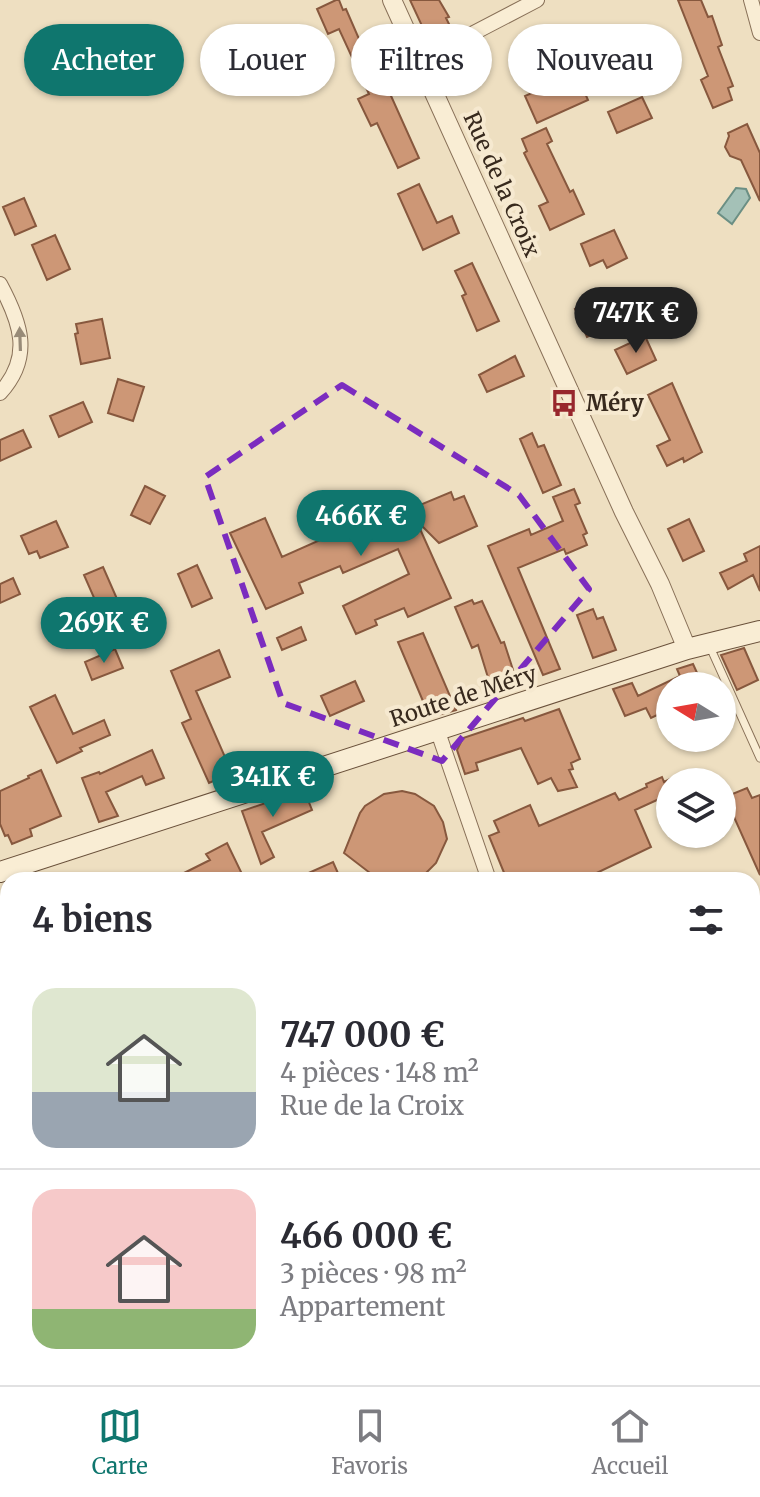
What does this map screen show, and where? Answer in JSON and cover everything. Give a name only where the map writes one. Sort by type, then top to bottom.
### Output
[{"type":"main road","name":"Route de Méry","points":[[27,872],[437,729],[687,649],[760,631]]},
{"type":"street","name":"Rue de la Croix","points":[[392,0],[403,24]]},
{"type":"street","points":[[491,24],[537,0]]},
{"type":"street","points":[[751,0],[760,33]]},
{"type":"street","name":"Rue de la Croix","points":[[436,96],[687,649]]},
{"type":"street","points":[[0,284],[20,327],[21,350],[15,375],[0,393]]},
{"type":"street","points":[[437,729],[486,872]]},
{"type":"lane","points":[[709,643],[760,758]]},
{"type":"highlighted area","points":[[342,385],[519,495],[589,589],[442,761],[283,703],[205,477]]},
{"type":"water","points":[[736,188],[746,189],[750,198],[732,224],[718,213]]},
{"type":"building","points":[[339,0],[343,10],[346,9],[352,24],[351,55],[339,29],[335,31],[335,24],[324,24],[317,9]]},
{"type":"building","points":[[410,0],[439,0],[449,17],[446,18],[449,24],[421,24]]},
{"type":"building","points":[[678,0],[701,0],[708,17],[712,16],[722,45],[718,47],[733,86],[728,88],[732,100],[713,108],[701,80],[708,76]]},
{"type":"building","points":[[391,96],[419,158],[398,168],[377,123],[371,126],[358,99]]},
{"type":"building","points":[[525,96],[586,96],[588,100],[537,123]]},
{"type":"building","points":[[642,97],[652,118],[617,133],[608,112]]},
{"type":"building","points":[[747,124],[760,153],[760,201],[741,160],[730,156],[725,147],[728,133]]},
{"type":"building","points":[[546,128],[552,141],[547,144],[584,214],[550,230],[539,206],[548,202],[524,153],[527,151],[522,139]]},
{"type":"building","points":[[419,184],[437,223],[452,216],[459,233],[423,250],[398,194]]},
{"type":"building","points":[[24,198],[36,226],[15,235],[3,207]]},
{"type":"building","points":[[614,230],[627,258],[607,268],[603,260],[590,266],[581,244]]},
{"type":"building","points":[[55,235],[70,269],[47,280],[32,245]]},
{"type":"building","points":[[472,263],[499,321],[477,331],[462,296],[466,294],[455,271]]},
{"type":"building","points":[[608,292],[618,314],[597,323],[600,331],[587,337],[575,309]]},
{"type":"building","points":[[102,319],[110,358],[81,364],[76,324]]},
{"type":"building","points":[[645,336],[656,360],[627,374],[615,350]]},
{"type":"building","points":[[515,356],[524,376],[487,392],[479,375]]},
{"type":"building","points":[[118,379],[144,387],[133,421],[108,413]]},
{"type":"building","points":[[672,383],[702,452],[684,462],[683,458],[667,466],[657,446],[670,440],[648,395]]},
{"type":"building","points":[[83,402],[92,422],[59,437],[50,416]]},
{"type":"building","points":[[23,430],[31,447],[0,461],[0,440]]},
{"type":"building","points":[[532,433],[538,447],[544,445],[561,485],[543,493],[520,439]]},
{"type":"building","points":[[145,486],[165,496],[150,524],[131,515]]},
{"type":"building","points":[[574,489],[580,503],[575,505],[587,533],[583,535],[587,545],[566,554],[564,549],[518,568],[560,669],[543,675],[488,546],[529,529],[531,535],[563,521],[553,497]]},
{"type":"building","points":[[451,492],[454,500],[464,496],[477,526],[439,543],[416,520],[451,598],[408,617],[404,608],[375,620],[377,625],[356,634],[343,606],[409,574],[398,549],[343,573],[340,566],[299,583],[303,593],[266,609],[230,533],[265,518],[282,557],[327,537],[323,526],[358,509],[365,528]]},
{"type":"building","points":[[689,519],[704,551],[683,561],[668,529]]},
{"type":"building","points":[[56,521],[68,547],[40,558],[37,551],[29,554],[21,536]]},
{"type":"building","points":[[760,546],[760,591],[753,575],[728,589],[720,573],[747,561],[744,554]]},
{"type":"building","points":[[197,565],[212,598],[192,607],[178,574]]},
{"type":"building","points":[[103,567],[121,608],[102,616],[84,575]]},
{"type":"building","points":[[13,578],[20,594],[0,603],[0,584]]},
{"type":"building","points":[[472,600],[474,604],[482,601],[501,643],[504,642],[515,676],[490,684],[478,645],[472,648],[455,607]]},
{"type":"building","points":[[593,609],[597,619],[603,617],[616,650],[593,658],[577,615]]},
{"type":"building","points":[[301,627],[306,640],[282,650],[277,638]]},
{"type":"building","points":[[423,633],[456,710],[438,715],[437,710],[428,713],[398,642]]},
{"type":"building","points":[[744,648],[758,680],[737,690],[736,672],[729,672],[721,655]]},
{"type":"building","points":[[115,649],[123,668],[92,680],[85,662]]},
{"type":"building","points":[[219,650],[230,677],[196,691],[232,773],[209,783],[182,723],[191,719],[171,671]]},
{"type":"building","points":[[693,664],[697,672],[678,672],[677,669]]},
{"type":"building","points":[[355,681],[364,701],[330,716],[321,696]]},
{"type":"building","points":[[632,683],[638,696],[656,687],[656,716],[651,718],[646,708],[625,716],[613,689]]},
{"type":"building","points":[[55,695],[73,734],[104,720],[110,735],[80,748],[82,751],[57,763],[30,707]]},
{"type":"building","points":[[559,709],[580,759],[571,763],[573,769],[569,770],[577,787],[558,791],[551,778],[538,784],[521,748],[476,763],[478,770],[465,774],[457,750],[463,738]]},
{"type":"building","points":[[152,750],[164,778],[146,785],[142,776],[106,792],[118,816],[99,822],[82,778],[100,774]]},
{"type":"building","points":[[41,770],[61,816],[30,829],[32,836],[12,844],[0,824],[0,791]]},
{"type":"building","points":[[656,780],[656,800],[635,810],[651,847],[599,872],[504,872],[489,836],[499,832],[494,821],[530,805],[539,826],[615,793],[619,800],[647,787],[646,784]]},
{"type":"building","points":[[747,788],[752,798],[760,795],[759,872],[736,822],[736,792]]},
{"type":"building","points":[[304,790],[312,810],[262,832],[274,857],[261,864],[242,811]]},
{"type":"building","points":[[402,791],[415,794],[434,806],[443,822],[447,839],[436,863],[427,872],[369,872],[344,853],[360,813],[384,794]]},
{"type":"building","points":[[227,843],[241,872],[186,872],[210,860],[206,854]]},
{"type":"building","points":[[333,862],[337,872],[311,872]]},
{"type":"place","name":"Méry","points":[[564,403]]}]
